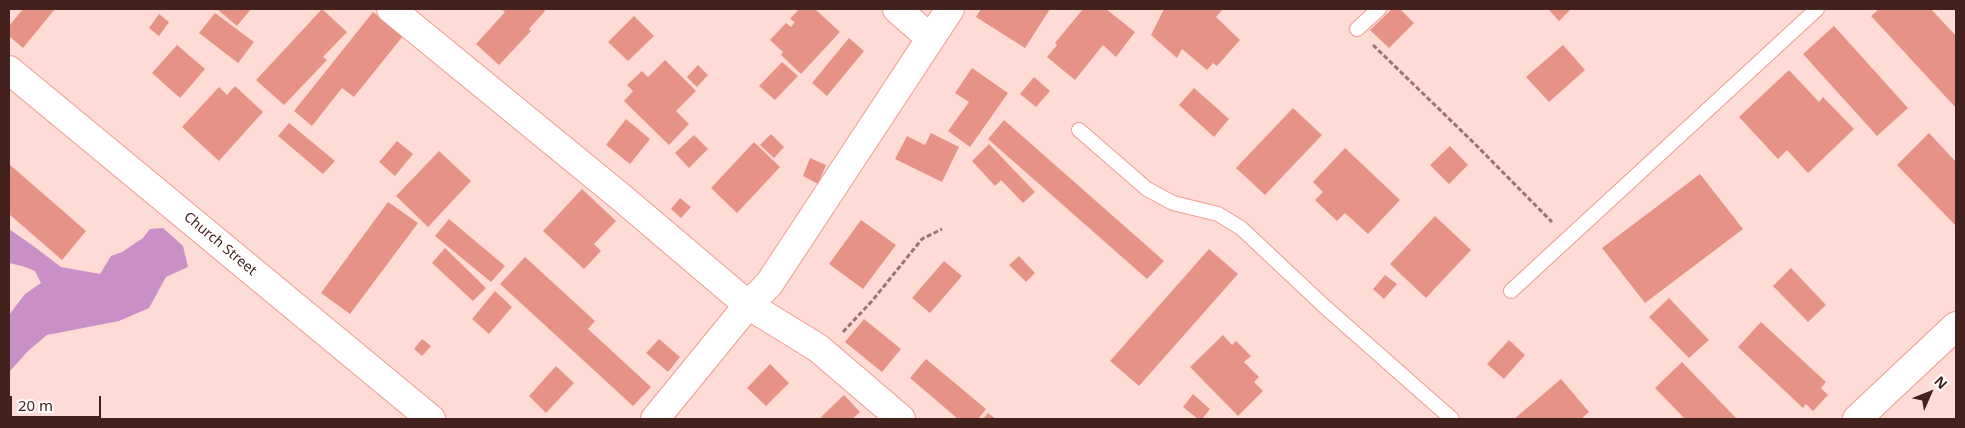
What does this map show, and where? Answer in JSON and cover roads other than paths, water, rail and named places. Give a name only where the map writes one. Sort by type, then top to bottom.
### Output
[{"type":"street","points":[[391,9],[622,198],[748,305],[826,354],[901,419]]},
{"type":"street","points":[[897,9],[930,38]]},
{"type":"street","points":[[655,419],[748,305],[769,284],[950,9]]},
{"type":"street","name":"Church Street","points":[[9,70],[431,419]]},
{"type":"street","points":[[1857,419],[1956,326]]},
{"type":"lane","points":[[1357,29],[1379,9]]},
{"type":"lane","points":[[1511,291],[1817,9]]},
{"type":"lane","points":[[1079,130],[1147,189],[1173,203],[1218,214],[1241,228],[1330,312],[1452,419]]}]
